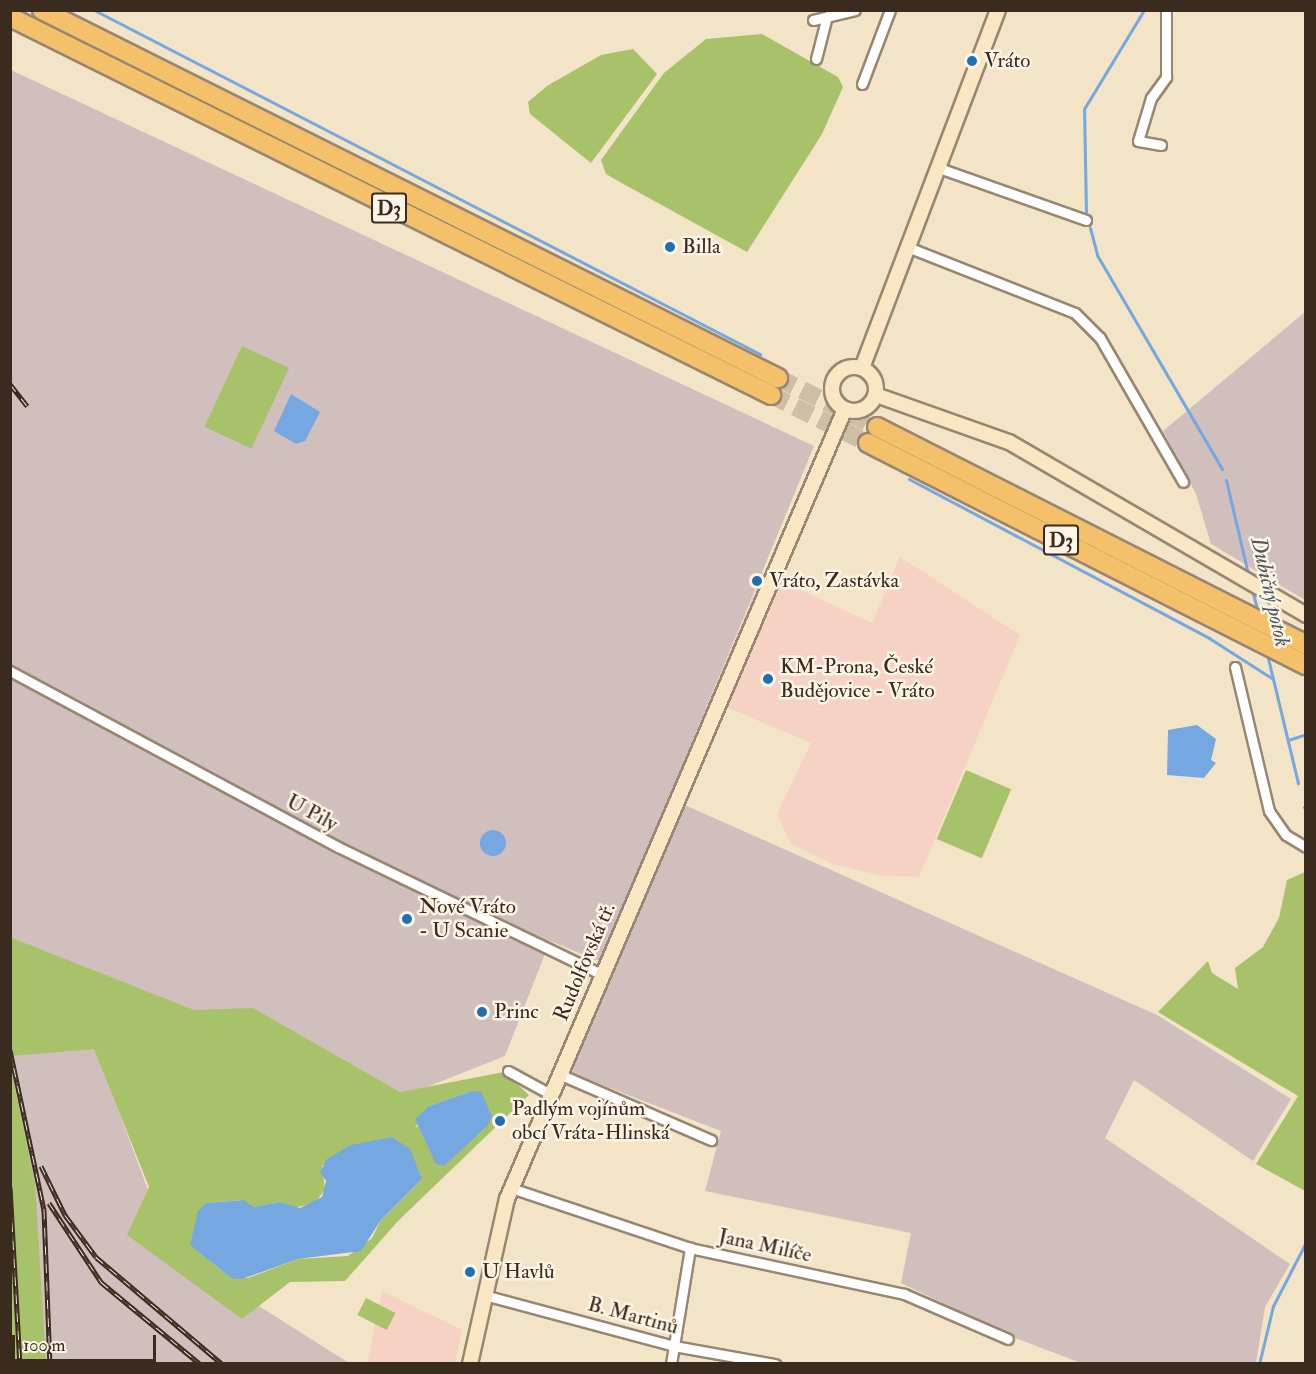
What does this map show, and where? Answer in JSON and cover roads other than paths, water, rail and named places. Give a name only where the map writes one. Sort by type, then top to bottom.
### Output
[{"type":"highway","name":"D3","points":[[42,10],[778,378]]},
{"type":"highway","name":"D3","points":[[10,17],[771,395]]},
{"type":"highway","name":"D3","points":[[1305,645],[1249,614],[872,435],[1305,665]]},
{"type":"main road","points":[[862,368],[910,248],[998,10]]},
{"type":"main road","points":[[862,368],[875,382],[876,395],[867,407],[845,409],[834,399],[833,384],[841,372],[862,368]]},
{"type":"main road","points":[[876,395],[1009,442],[1305,615]]},
{"type":"main road","name":"Rudolfovská tř.","points":[[470,1364],[484,1295],[512,1188],[550,1094],[845,409]]},
{"type":"street","points":[[862,84],[890,10]]},
{"type":"street","points":[[1161,146],[1138,141],[1150,98],[1166,77],[1166,10]]},
{"type":"street","points":[[813,20],[827,19],[850,11]]},
{"type":"street","points":[[816,59],[827,19]]},
{"type":"street","points":[[939,168],[1086,220]]},
{"type":"street","points":[[910,248],[1075,312],[1100,338],[1183,482]]},
{"type":"street","points":[[1235,667],[1269,811],[1286,835],[1305,847]]},
{"type":"street","name":"U Pily","points":[[10,671],[338,847],[603,975]]},
{"type":"street","points":[[508,1071],[550,1094]]},
{"type":"street","points":[[559,1074],[711,1140]]},
{"type":"street","name":"Jana Milíče","points":[[512,1188],[690,1248],[904,1294],[1008,1339]]},
{"type":"street","points":[[671,1364],[690,1248]]},
{"type":"street","name":"B. Martinů","points":[[484,1295],[674,1346],[775,1364]]},
{"type":"water","points":[[291,394],[320,412],[305,441],[296,444],[274,431]]},
{"type":"water","points":[[1197,725],[1216,739],[1211,760],[1216,763],[1204,778],[1167,775],[1168,730]]},
{"type":"water","points":[[493,830],[502,834],[506,843],[502,852],[493,856],[484,852],[480,843],[484,834]]},
{"type":"water","points":[[472,1091],[481,1092],[492,1116],[489,1124],[444,1166],[436,1164],[415,1119],[429,1106]]},
{"type":"water","points":[[392,1137],[410,1149],[422,1179],[381,1220],[361,1251],[298,1259],[242,1279],[231,1278],[190,1245],[198,1211],[206,1203],[243,1200],[254,1207],[279,1202],[300,1208],[322,1197],[326,1181],[320,1172],[327,1159],[351,1145]]},
{"type":"waterway","points":[[94,10],[760,354]]},
{"type":"waterway","name":"Dubičný potok","points":[[1086,212],[1084,109],[1144,10]]},
{"type":"waterway","name":"Dubičný potok","points":[[1090,228],[1097,255],[1222,469]]},
{"type":"waterway","points":[[909,479],[1209,638],[1273,679]]},
{"type":"waterway","name":"Dubičný potok","points":[[1226,480],[1249,578]]},
{"type":"waterway","name":"Dubičný potok","points":[[1252,590],[1258,613]]},
{"type":"waterway","name":"Dubičný potok","points":[[1267,654],[1298,783]]},
{"type":"waterway","points":[[1288,740],[1306,734]]},
{"type":"waterway","name":"Dubičný potok","points":[[1304,807],[1306,811]]},
{"type":"waterway","name":"Dubičný potok","points":[[1259,1364],[1273,1306],[1306,1242]]},
{"type":"tunnel","points":[[778,378],[877,427]]},
{"type":"tunnel","points":[[771,395],[868,443]]},
{"type":"railway","points":[[10,384],[27,406]]},
{"type":"railway","points":[[10,1050],[44,1210],[50,1364]]},
{"type":"railway","points":[[41,1166],[65,1215],[96,1257],[222,1364]]},
{"type":"railway","points":[[10,1187],[20,1364]]},
{"type":"railway","points":[[49,1203],[101,1282],[200,1364]]},
{"type":"place","name":"Vráto","points":[[972,61]]},
{"type":"place","name":"Billa","points":[[670,247]]},
{"type":"place","name":"Vráto, Zastávka","points":[[757,581]]},
{"type":"place","name":"KM-Prona, České Budějovice - Vráto","points":[[768,679]]},
{"type":"place","name":"Nové Vráto - U Scanie","points":[[407,919]]},
{"type":"place","name":"Princ","points":[[482,1012]]},
{"type":"place","name":"Padlým vojínům obcí Vráta-Hlinská","points":[[500,1121]]},
{"type":"place","name":"U Havlů","points":[[470,1272]]}]
